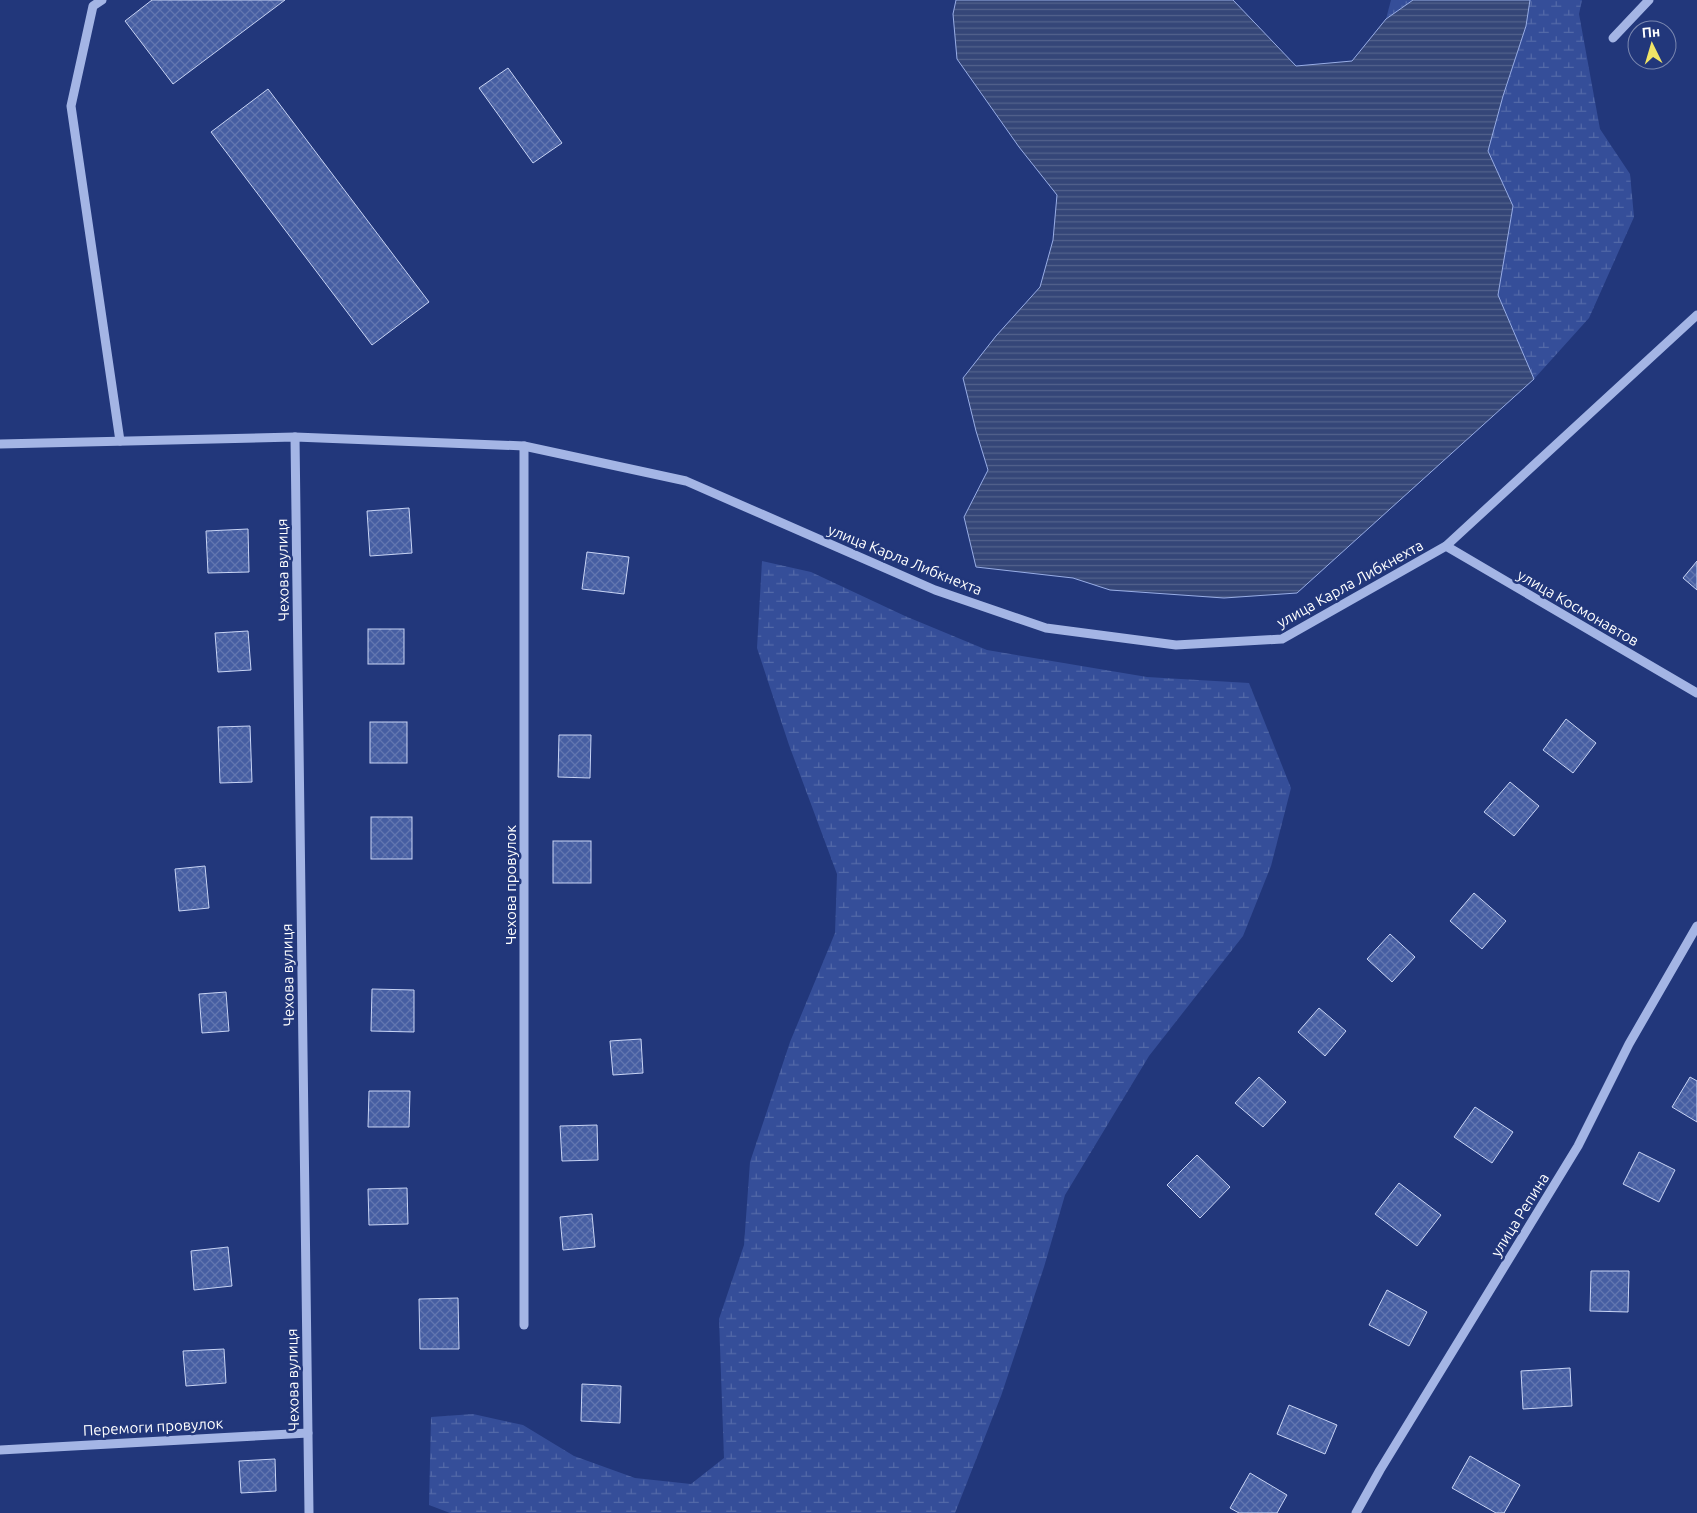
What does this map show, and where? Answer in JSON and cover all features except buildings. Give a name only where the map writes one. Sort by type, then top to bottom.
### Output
[{"type":"street","points":[[102,0],[94,6],[71,106],[120,441]]},
{"type":"street","points":[[1613,38],[1649,0]]},
{"type":"street","name":"улица Карла Либкнехта","points":[[0,444],[295,437],[524,446],[686,480],[935,590],[1046,628],[1176,645],[1282,639],[1446,546],[1697,315]]},
{"type":"street","name":"Чехова вулиця","points":[[295,437],[309,1513]]},
{"type":"street","name":"Чехова провулок","points":[[524,446],[524,1325]]},
{"type":"street","name":"улица Космонавтов","points":[[1446,546],[1697,693]]},
{"type":"street","name":"улица Репина","points":[[1356,1513],[1385,1462],[1578,1146],[1629,1044],[1697,926]]},
{"type":"street","name":"Перемоги провулок","points":[[0,1450],[308,1433]]},
{"type":"green space","points":[[1391,0],[1413,0],[1386,19]]},
{"type":"green space","points":[[1530,0],[1582,0],[1579,14],[1600,129],[1630,174],[1634,217],[1589,318],[1534,379],[1498,295],[1513,206],[1488,151],[1503,96],[1526,26]]},
{"type":"green space","points":[[762,561],[811,572],[905,616],[987,650],[1147,677],[1249,683],[1291,788],[1271,866],[1243,936],[1149,1056],[1065,1195],[1044,1267],[1001,1396],[955,1513],[450,1513],[429,1505],[431,1417],[473,1414],[523,1425],[574,1456],[635,1478],[691,1484],[724,1458],[719,1319],[744,1245],[750,1162],[790,1042],[835,933],[837,874],[789,745],[757,648]]},
{"type":"shaded area","points":[[956,0],[1233,0],[1296,66],[1352,61],[1386,19],[1413,0],[1530,0],[1526,26],[1503,96],[1488,151],[1513,206],[1498,295],[1534,379],[1297,593],[1224,598],[1110,590],[1073,578],[976,567],[964,517],[988,470],[963,378],[996,336],[1040,287],[1053,240],[1057,195],[1019,147],[957,59],[953,14]]}]
